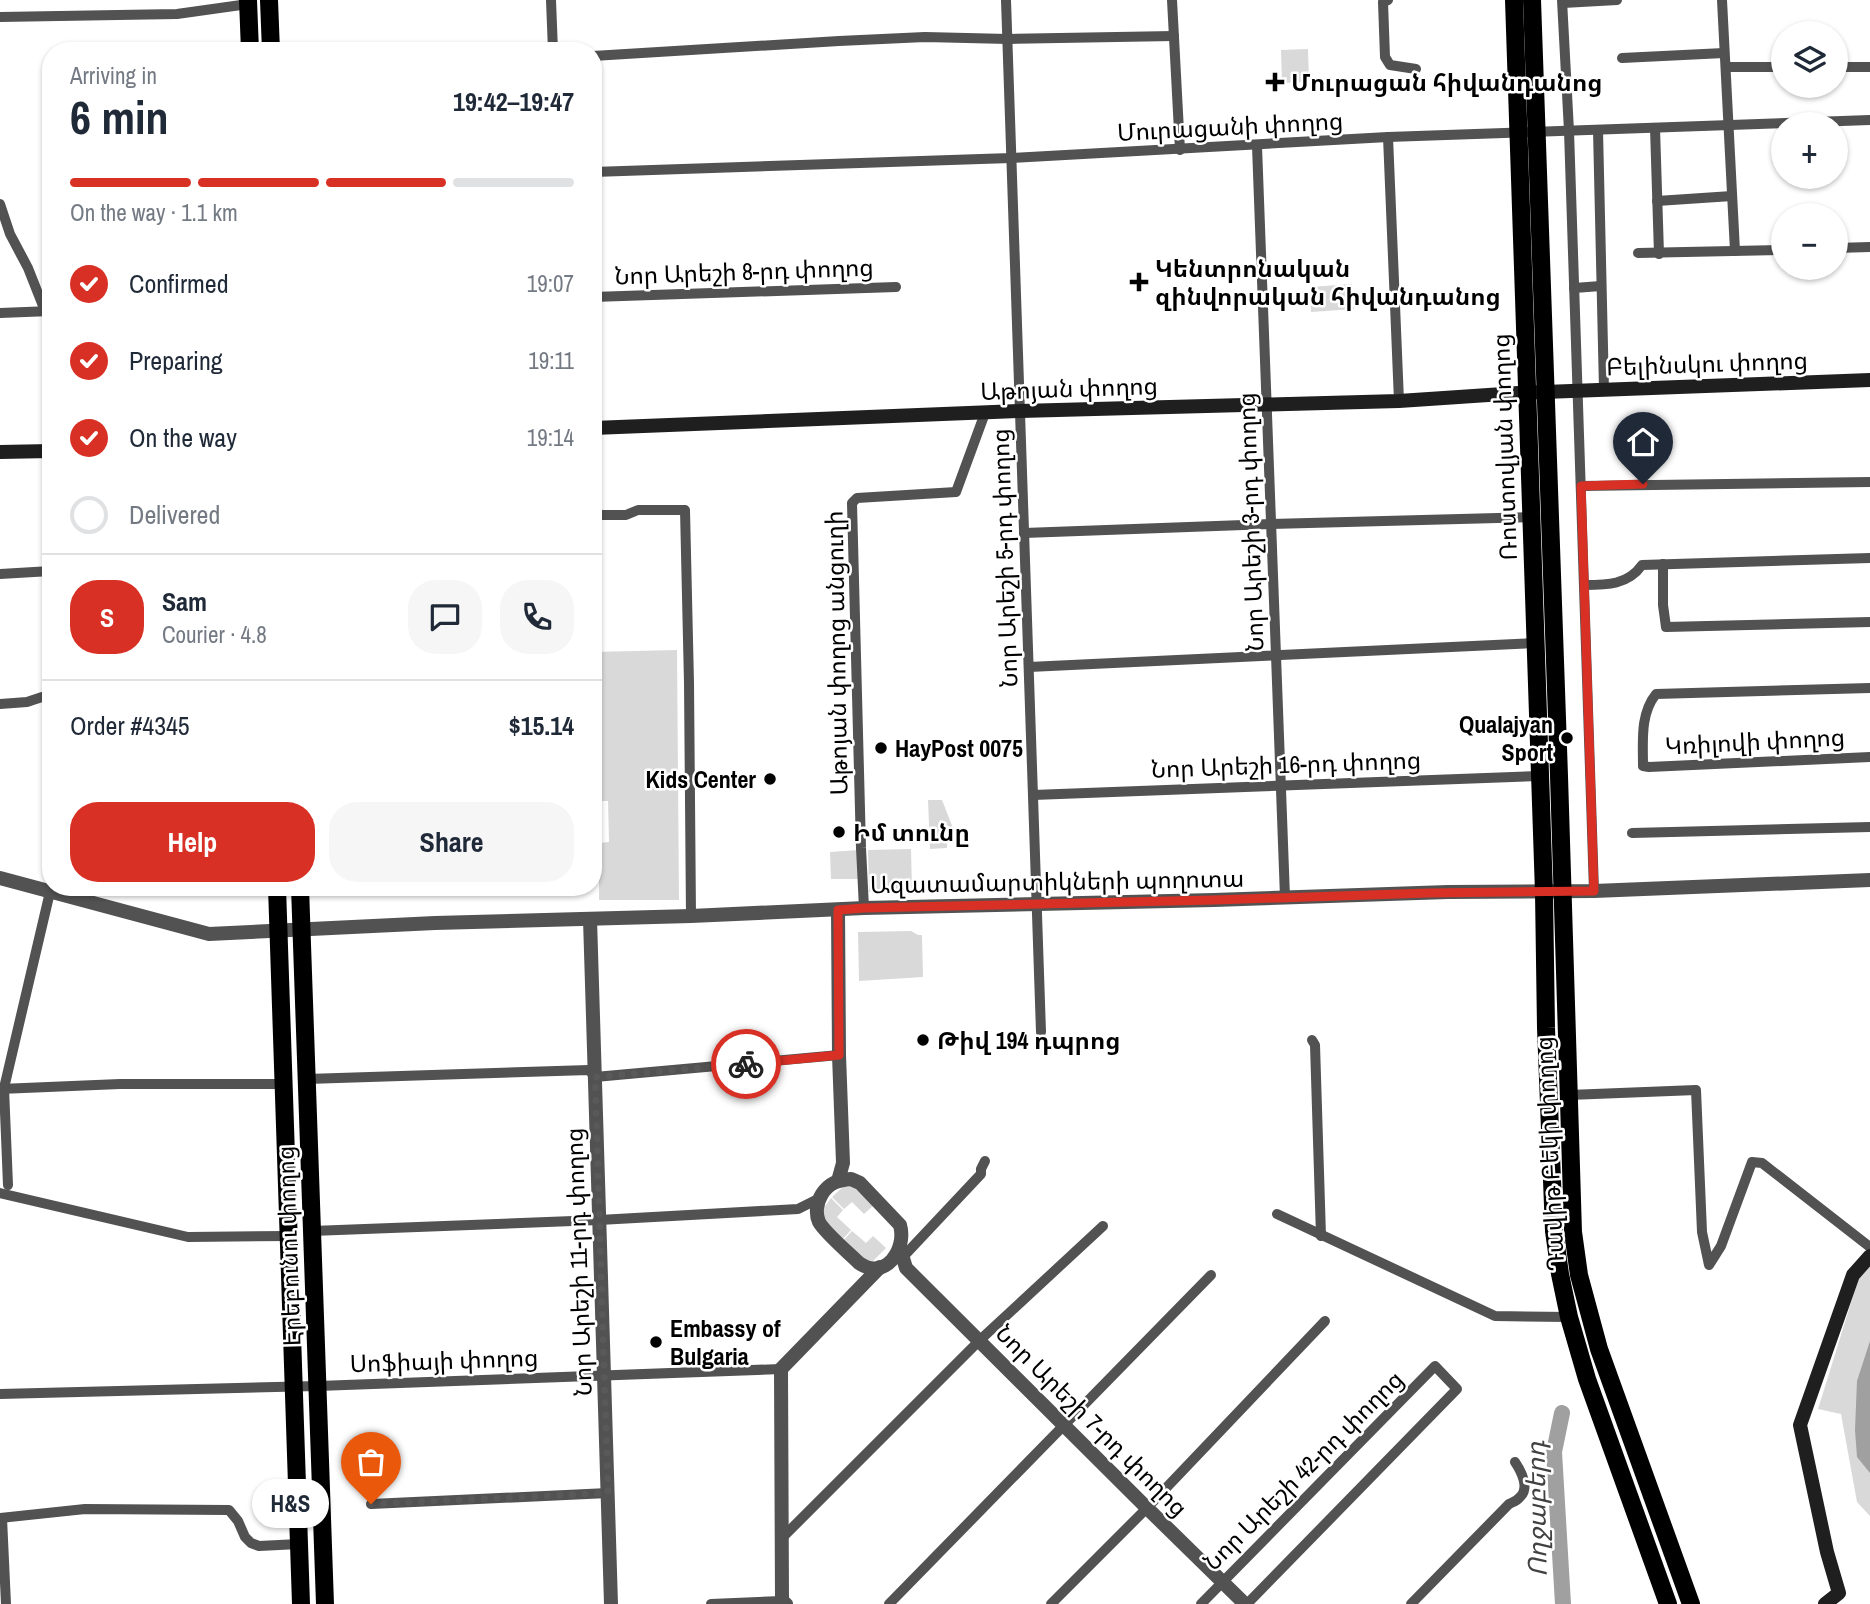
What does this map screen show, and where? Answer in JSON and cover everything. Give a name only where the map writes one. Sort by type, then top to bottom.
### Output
[{"type":"main road","points":[[269,0],[271,42]]},
{"type":"main road","name":"Ռոստովյան փողոց","points":[[1514,0],[1544,893]]},
{"type":"main road","name":"Ռոստովյան փողոց","points":[[1532,0],[1563,892]]},
{"type":"main road","points":[[248,2],[250,42]]},
{"type":"main road","name":"Բելինսկու փողոց","points":[[1546,392],[1870,380]]},
{"type":"main road","name":"Աթոյան փողոց","points":[[602,428],[1020,411],[1399,401],[1546,392]]},
{"type":"main road","points":[[0,452],[42,451]]},
{"type":"main road","name":"Դավիթ Բեկի փողոց","points":[[1563,892],[1573,1232],[1579,1275],[1606,1370],[1690,1604]]},
{"type":"main road","name":"Դավիթ Բեկի փողոց","points":[[1544,893],[1554,1231],[1560,1274],[1587,1379],[1668,1604]]},
{"type":"main road","name":"Էրեբունու փողոց","points":[[277,896],[301,1604]]},
{"type":"main road","name":"Էրեբունու փողոց","points":[[300,896],[326,1604]]},
{"type":"main road","points":[[1825,1604],[1841,1598],[1827,1552],[1800,1425],[1853,1275],[1870,1256]]},
{"type":"street","points":[[551,0],[553,42]]},
{"type":"street","name":"Նոր Արեշի 5-րդ փողոց","points":[[1006,0],[1041,1031]]},
{"type":"street","points":[[1172,0],[1180,150]]},
{"type":"street","points":[[1388,0],[1383,2],[1385,57],[1390,65],[1416,69]]},
{"type":"street","points":[[1594,891],[1569,131],[1562,1],[1617,0]]},
{"type":"street","points":[[1722,0],[1735,251]]},
{"type":"street","points":[[0,17],[177,14],[248,2]]},
{"type":"street","points":[[602,55],[863,40],[1174,36]]},
{"type":"street","points":[[1622,58],[1724,53]]},
{"type":"street","points":[[1726,67],[1771,67]]},
{"type":"street","points":[[1848,67],[1870,67]]},
{"type":"street","name":"Մուրացանի փողոց","points":[[602,172],[1012,158],[1388,137],[1870,120]]},
{"type":"street","points":[[1655,128],[1659,254]]},
{"type":"street","points":[[1598,130],[1604,390]]},
{"type":"street","points":[[1388,137],[1399,401]]},
{"type":"street","name":"Նոր Արեշի 3-րդ փողոց","points":[[1257,146],[1285,897]]},
{"type":"street","points":[[1657,201],[1732,196]]},
{"type":"street","points":[[0,204],[10,234],[42,298]]},
{"type":"street","points":[[1848,248],[1870,247]]},
{"type":"street","points":[[1638,253],[1771,250]]},
{"type":"street","points":[[1574,288],[1601,286]]},
{"type":"street","name":"Նոր Արեշի 8-րդ փողոց","points":[[602,297],[897,287]]},
{"type":"street","points":[[0,313],[42,311]]},
{"type":"street","name":"Աթոյան փողոց անցուղի","points":[[864,908],[852,503],[857,498],[956,492],[985,413]]},
{"type":"street","points":[[1581,486],[1870,482]]},
{"type":"street","points":[[602,515],[626,516],[638,510],[685,510],[691,916]]},
{"type":"street","points":[[1024,533],[1531,517]]},
{"type":"street","points":[[1584,585],[1614,584],[1629,577],[1642,565],[1870,558]]},
{"type":"street","points":[[1663,564],[1666,627],[1870,622]]},
{"type":"street","points":[[0,574],[42,572]]},
{"type":"street","points":[[1029,667],[1535,643]]},
{"type":"street","name":"Կռիլովի փողոց","points":[[1870,688],[1656,694],[1647,708],[1643,735],[1643,766],[1870,757]]},
{"type":"street","points":[[0,704],[27,702],[42,697]]},
{"type":"street","name":"Նոր Արեշի 16-րդ փողոց","points":[[1033,795],[1539,776]]},
{"type":"street","points":[[1632,833],[1870,827]]},
{"type":"street","name":"Ազատամարտիկների պողոտա","points":[[0,878],[42,890]]},
{"type":"street","name":"Ազատամարտիկների պողոտա","points":[[65,896],[209,934],[864,908],[1436,892],[1544,893],[1870,880]]},
{"type":"street","points":[[49,896],[2,1089],[4,1189],[188,1237],[289,1236]]},
{"type":"street","points":[[838,910],[843,1163],[838,1181]]},
{"type":"street","name":"Նոր Արեշի 11-րդ փողոց","points":[[590,919],[611,1604]]},
{"type":"street","points":[[1312,1040],[1315,1045],[1321,1236]]},
{"type":"street","points":[[307,1079],[589,1070],[595,1077],[839,1055]]},
{"type":"street","points":[[2,1089],[120,1084],[284,1084]]},
{"type":"street","points":[[1569,1095],[1696,1090],[1702,1232],[1709,1265],[1721,1246],[1752,1162],[1762,1163],[1870,1247]]},
{"type":"street","points":[[711,1604],[784,1602],[781,1539],[781,1369],[864,1283],[896,1261],[981,1174],[985,1161]]},
{"type":"street","points":[[843,1163],[856,1181]]},
{"type":"street","points":[[818,1220],[820,1198],[831,1184],[851,1179],[860,1183],[900,1225],[902,1233],[896,1261]]},
{"type":"street","points":[[312,1231],[798,1209],[820,1198]]},
{"type":"street","points":[[798,1209],[818,1220],[865,1267],[896,1261]]},
{"type":"street","points":[[1277,1214],[1495,1316],[1569,1317]]},
{"type":"street","points":[[781,1539],[980,1340],[1103,1226]]},
{"type":"street","name":"Նոր Արեշի 7-րդ փողոց","points":[[896,1261],[980,1340],[1246,1604]]},
{"type":"street","points":[[862,1265],[864,1283]]},
{"type":"street","points":[[889,1604],[1211,1275]]},
{"type":"street","points":[[1051,1604],[1147,1508],[1325,1321]]},
{"type":"street","name":"Նոր Արեշի 42-րդ փողոց","points":[[1201,1604],[1435,1366],[1457,1389],[1246,1604]]},
{"type":"street","name":"Սոֆիայի փողոց","points":[[294,1386],[781,1369]]},
{"type":"street","points":[[0,1394],[294,1386]]},
{"type":"street","points":[[1411,1604],[1509,1504],[1521,1497],[1525,1488],[1521,1470],[1515,1462]]},
{"type":"street","points":[[371,1504],[608,1493]]},
{"type":"street","points":[[6,1604],[1,1518],[85,1509],[229,1510],[251,1543],[259,1546],[299,1544]]},
{"type":"shaded area","points":[[1308,49],[1309,82],[1282,83],[1281,50]]},
{"type":"shaded area","points":[[1352,284],[1354,309],[1311,312],[1310,287]]},
{"type":"shaded area","points":[[677,650],[679,900],[599,900],[599,896],[602,896],[602,843],[609,842],[608,801],[602,801],[602,652]]},
{"type":"shaded area","points":[[928,800],[942,800],[958,841],[947,841],[947,848],[930,849]]},
{"type":"shaded area","points":[[911,849],[912,891],[869,892],[868,850]]},
{"type":"shaded area","points":[[859,850],[860,879],[831,879],[830,852]]},
{"type":"shaded area","points":[[911,931],[922,935],[923,977],[859,981],[858,932]]},
{"type":"shaded area","points":[[854,1185],[875,1204],[864,1214],[852,1202],[844,1209],[832,1197],[844,1186]]},
{"type":"shaded area","points":[[831,1198],[843,1210],[837,1217],[851,1230],[841,1241],[825,1223],[823,1209]]},
{"type":"shaded area","points":[[852,1231],[866,1243],[873,1236],[886,1248],[873,1261],[863,1259],[842,1242]]},
{"type":"shaded area","points":[[1870,1265],[1870,1516],[1857,1502],[1841,1414],[1818,1409],[1859,1277]]},
{"type":"shaded area","points":[[1870,1341],[1870,1473],[1857,1457],[1855,1430],[1857,1381]]},
{"type":"waterway","name":"Ողջաբերդ","points":[[1562,1413],[1554,1452],[1563,1604]]},
{"type":"way so far","points":[[371,1504],[608,1493],[595,1077],[746,1064]]},
{"type":"place","name":"Մուրացան հիվանդանոց","points":[[1275,82]]},
{"type":"place","name":"Կենտրոնական զինվորական հիվանդանոց","points":[[1139,282]]},
{"type":"place","name":"Qualajyan Sport","points":[[1567,738]]},
{"type":"place","name":"HayPost 0075","points":[[881,748]]},
{"type":"place","name":"Kids Center","points":[[770,779]]},
{"type":"place","name":"Իմ տունը","points":[[839,832]]},
{"type":"place","name":"Թիվ 194 դպրոց","points":[[923,1040]]},
{"type":"place","name":"Embassy of Bulgaria","points":[[656,1342]]},
{"type":"place","name":"H&S","points":[[371,1504]]},
{"type":"route","points":[[746,1064],[839,1055],[838,910],[1429,893],[1594,891],[1581,486],[1643,484]]}]
